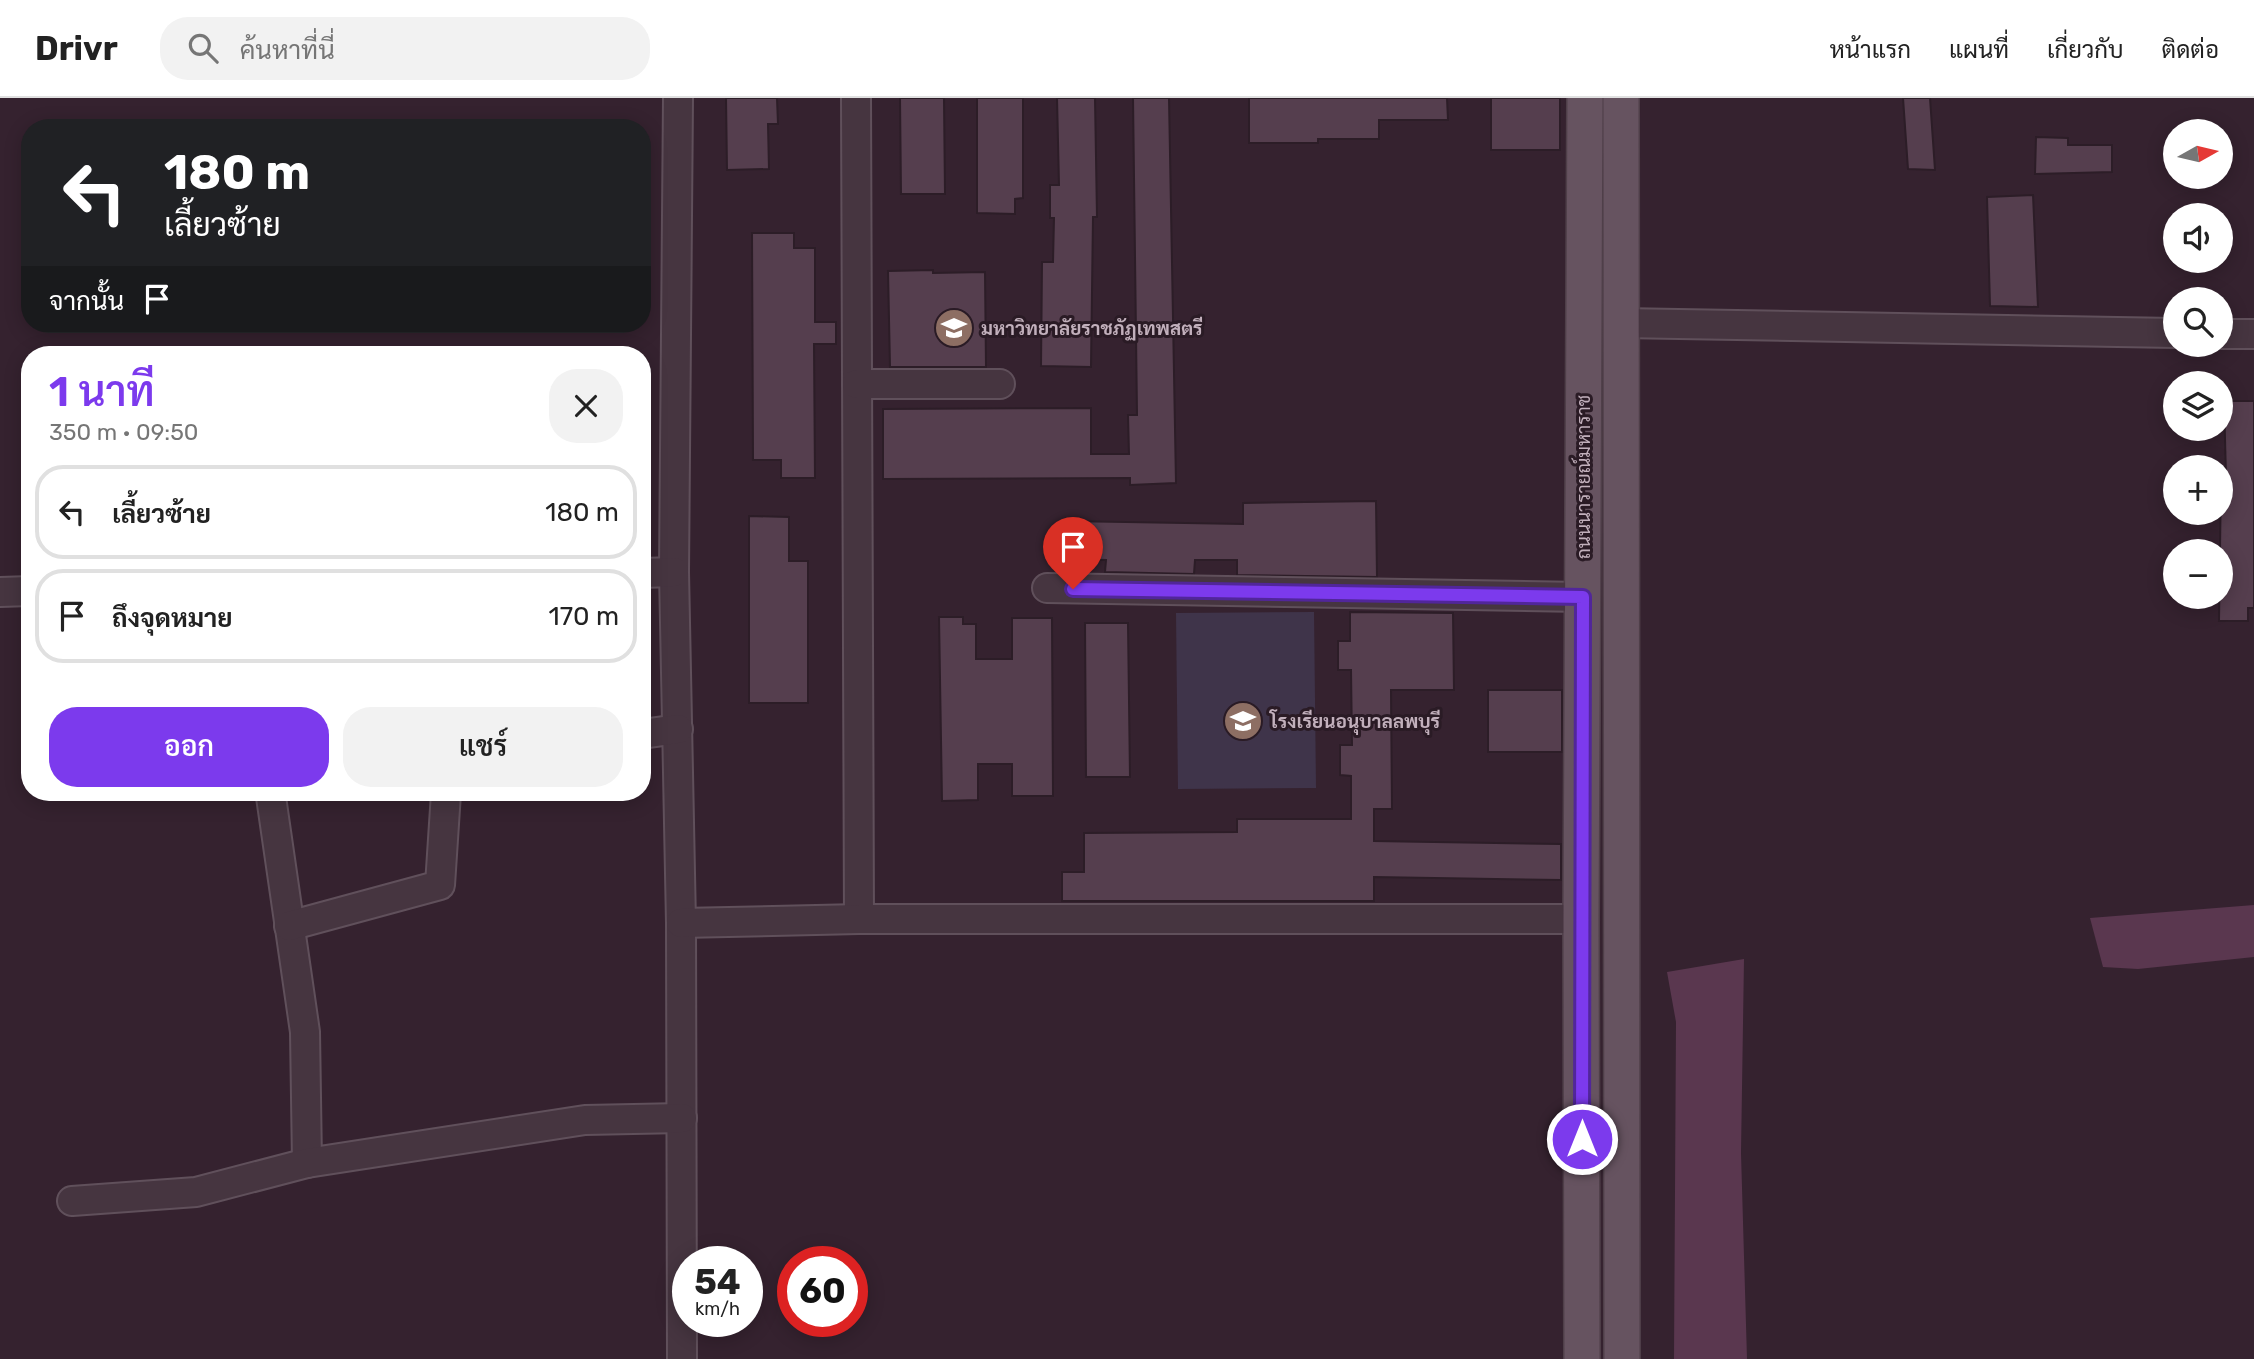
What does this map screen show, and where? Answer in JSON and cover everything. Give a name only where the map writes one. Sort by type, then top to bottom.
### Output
[{"type":"main road","name":"ถนนนารายณ์มหาราช","points":[[1582,1359],[1585,98]]},
{"type":"main road","name":"ถนนนารายณ์มหาราช","points":[[1620,98],[1622,1359]]},
{"type":"street","points":[[678,98],[674,572],[681,923],[682,1359]]},
{"type":"street","points":[[856,98],[859,919]]},
{"type":"street","points":[[1621,323],[2163,333]]},
{"type":"street","points":[[2233,334],[2254,334]]},
{"type":"street","points":[[857,384],[1000,384]]},
{"type":"street","points":[[651,573],[674,572]]},
{"type":"street","points":[[1046,588],[1583,597]]},
{"type":"street","points":[[0,592],[21,592]]},
{"type":"street","points":[[651,733],[678,729]]},
{"type":"street","points":[[272,801],[305,1032],[307,1163]]},
{"type":"street","points":[[289,926],[440,885],[445,801]]},
{"type":"street","points":[[681,923],[859,919],[1581,919]]},
{"type":"street","points":[[72,1200],[196,1192],[307,1163],[586,1120],[682,1118]]},
{"type":"shaded area","points":[[1314,612],[1316,788],[1178,789],[1176,613]]},
{"type":"shaded area","points":[[2254,905],[2254,957],[2138,969],[2103,967],[2090,918]]},
{"type":"shaded area","points":[[1744,959],[1741,1153],[1747,1359],[1674,1359],[1676,1022],[1667,972]]},
{"type":"building","points":[[726,98],[777,98],[778,124],[768,124],[769,169],[727,170]]},
{"type":"building","points":[[900,98],[944,98],[945,194],[901,194]]},
{"type":"building","points":[[977,98],[1023,98],[1023,198],[1015,199],[1015,214],[977,213]]},
{"type":"building","points":[[1057,98],[1095,98],[1097,217],[1093,217],[1091,367],[1041,366],[1042,262],[1053,262],[1054,218],[1050,218],[1050,185],[1059,185]]},
{"type":"building","points":[[1133,98],[1169,98],[1176,483],[1130,485],[1130,478],[883,479],[883,409],[1091,408],[1091,454],[1129,454],[1128,415],[1137,415]]},
{"type":"building","points":[[1249,98],[1447,98],[1448,120],[1379,120],[1379,139],[1318,139],[1318,143],[1249,143]]},
{"type":"building","points":[[1491,98],[1560,98],[1560,150],[1491,150]]},
{"type":"building","points":[[1903,98],[1930,98],[1935,170],[1908,169]]},
{"type":"building","points":[[2036,137],[2068,138],[2068,145],[2112,145],[2112,172],[2035,174]]},
{"type":"building","points":[[2033,195],[2038,307],[1990,306],[1987,197]]},
{"type":"building","points":[[752,233],[794,233],[794,248],[815,248],[815,322],[836,322],[836,344],[814,344],[815,478],[781,478],[781,460],[753,460]]},
{"type":"building","points":[[933,270],[933,273],[985,272],[986,367],[890,367],[888,271]]},
{"type":"building","points":[[2233,401],[2254,401],[2254,608],[2248,608],[2248,621],[2219,621],[2219,609],[2233,609],[2233,539],[2220,539],[2220,525],[2233,525],[2233,455],[2225,455],[2225,441],[2233,441]]},
{"type":"building","points":[[1376,501],[1377,577],[1237,575],[1237,560],[1195,560],[1194,574],[1105,572],[1106,560],[1066,559],[1067,521],[1243,524],[1243,503]]},
{"type":"building","points":[[749,516],[789,517],[789,561],[808,561],[808,703],[749,703]]},
{"type":"building","points":[[1350,612],[1453,613],[1454,690],[1391,690],[1392,809],[1374,809],[1374,841],[1561,844],[1561,880],[1374,877],[1374,901],[1062,901],[1062,872],[1084,872],[1084,833],[1237,832],[1237,819],[1351,819],[1351,776],[1340,775],[1340,745],[1352,745],[1351,670],[1338,670],[1338,641],[1350,641]]},
{"type":"building","points":[[939,617],[963,617],[963,624],[976,624],[976,659],[1012,659],[1012,618],[1052,618],[1053,796],[1012,796],[1012,764],[978,764],[978,800],[942,801]]},
{"type":"building","points":[[1085,623],[1128,623],[1130,777],[1086,777]]},
{"type":"building","points":[[1488,690],[1562,690],[1562,752],[1488,752]]},
{"type":"place","name":"มหาวิทยาลัยราชภัฏเทพสตรี","points":[[954,328]]},
{"type":"place","name":"โรงเรียนอนุบาลลพบุรี","points":[[1243,721]]},
{"type":"route","points":[[1073,589],[1583,597],[1582,1139]]}]
